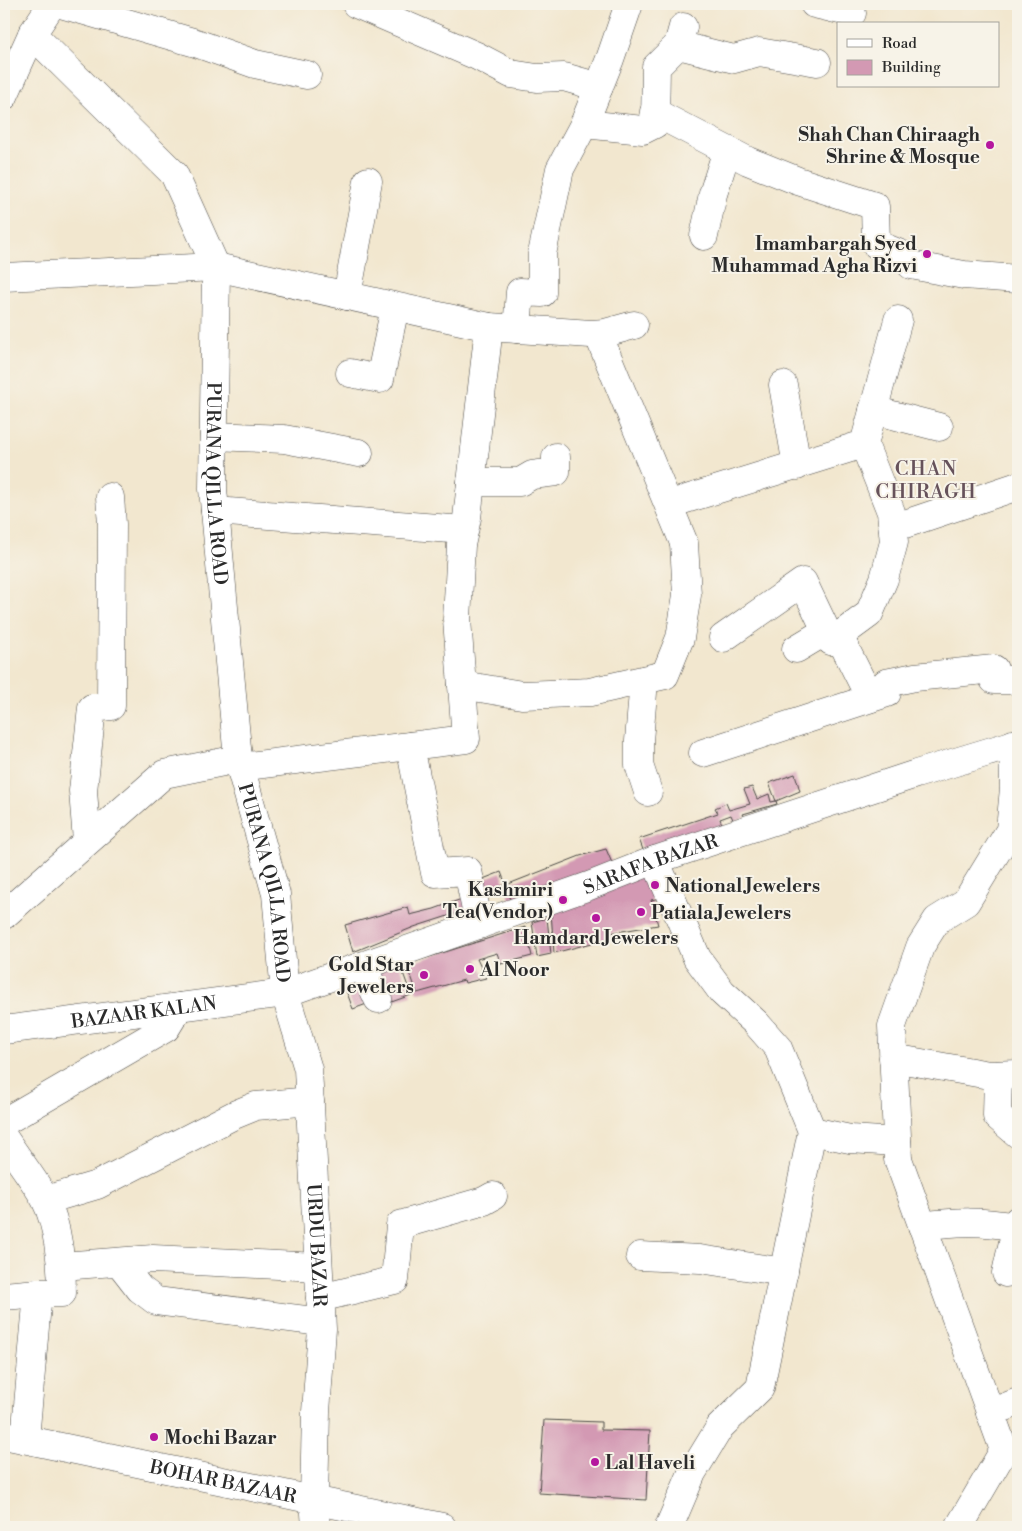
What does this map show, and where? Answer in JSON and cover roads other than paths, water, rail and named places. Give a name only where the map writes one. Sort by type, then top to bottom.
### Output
[{"type":"street","points":[[4,96],[32,34],[52,4]]},
{"type":"street","points":[[61,4],[196,43],[255,64],[307,76]]},
{"type":"street","points":[[357,4],[477,56],[511,74],[536,78],[564,77],[599,87]]},
{"type":"street","points":[[517,329],[520,292],[542,292],[542,254],[560,169],[584,124],[629,4]]},
{"type":"street","points":[[814,4],[852,13]]},
{"type":"street","name":"PURANA QILLA ROAD","points":[[32,34],[174,174],[216,267],[215,510],[239,763],[276,894],[285,993]]},
{"type":"street","points":[[584,124],[642,130],[655,124],[656,67],[680,36],[734,59],[759,52],[817,62]]},
{"type":"street","points":[[654,112],[727,150],[798,181],[875,206],[876,244],[905,256],[911,264],[964,275],[1018,279]]},
{"type":"street","points":[[704,236],[713,194],[727,150]]},
{"type":"street","points":[[347,296],[368,181]]},
{"type":"street","points":[[4,277],[216,267],[489,327],[598,334],[634,325]]},
{"type":"street","points":[[350,373],[380,379],[395,307]]},
{"type":"street","points":[[796,649],[832,634],[869,614],[884,579],[894,542],[891,512],[864,444],[898,320]]},
{"type":"street","points":[[4,914],[164,774],[239,763],[466,739],[457,619],[461,545],[471,482],[489,327]]},
{"type":"street","points":[[462,685],[522,695],[590,692],[665,675],[680,638],[687,595],[684,543],[670,504],[598,334]]},
{"type":"street","points":[[783,385],[797,466]]},
{"type":"street","points":[[873,410],[939,427]]},
{"type":"street","points":[[214,436],[284,438],[359,453]]},
{"type":"street","points":[[670,504],[864,444]]},
{"type":"street","points":[[471,482],[520,482],[532,476],[556,472],[556,457]]},
{"type":"street","points":[[893,528],[1018,486]]},
{"type":"street","points":[[87,841],[83,791],[92,708],[111,706],[112,524],[110,497]]},
{"type":"street","points":[[215,510],[464,530]]},
{"type":"street","points":[[723,638],[803,582],[870,698]]},
{"type":"street","points":[[703,753],[887,693],[886,683],[915,677],[994,669],[994,680],[1018,680]]},
{"type":"street","points":[[644,680],[639,766],[648,792]]},
{"type":"street","points":[[959,1527],[1004,1450],[898,1159],[892,1026],[920,947],[937,920],[966,902],[1010,830],[1016,744]]},
{"type":"street","name":"SARAFA BAZAR","points":[[285,993],[589,886],[655,860],[1016,744]]},
{"type":"street","points":[[410,746],[435,873],[468,871],[479,925]]},
{"type":"street","points":[[655,860],[697,958],[722,992],[756,1022],[778,1048],[812,1131],[760,1388],[720,1427],[692,1472],[670,1527]]},
{"type":"street","points":[[363,966],[378,999]]},
{"type":"street","name":"BAZAAR KALAN","points":[[4,1030],[285,993]]},
{"type":"street","name":"URDU BAZAR","points":[[285,993],[308,1069],[310,1101],[320,1310],[314,1500],[316,1527]]},
{"type":"street","points":[[4,1122],[166,1028],[179,1007]]},
{"type":"street","points":[[893,1058],[1008,1074],[997,1116],[1018,1134]]},
{"type":"street","points":[[46,1200],[97,1185],[234,1115],[256,1106],[310,1101]]},
{"type":"street","points":[[812,1131],[850,1138],[897,1142]]},
{"type":"street","points":[[4,1138],[46,1200],[58,1243],[62,1266],[62,1293],[4,1296]]},
{"type":"street","points":[[118,1262],[140,1289],[156,1301],[320,1310],[395,1280],[400,1225],[484,1201],[492,1196]]},
{"type":"street","points":[[922,1226],[959,1220],[1018,1223],[1006,1273]]},
{"type":"street","points":[[640,1256],[700,1259],[784,1272]]},
{"type":"street","points":[[62,1266],[153,1259],[318,1267]]},
{"type":"street","points":[[14,1437],[38,1293]]},
{"type":"street","points":[[990,1412],[1018,1402]]},
{"type":"street","name":"BOHAR BAZAAR","points":[[14,1437],[442,1527]]},
{"type":"street","points":[[990,1473],[1018,1460]]},
{"type":"place","name":"Shah Chan Chiraagh Shrine & Mosque","points":[[990,145]]},
{"type":"place","name":"Imambargah Syed Muhammad Agha Rizvi","points":[[927,254]]},
{"type":"place","name":"National Jewelers","points":[[655,885]]},
{"type":"place","name":"Kashmiri Tea(Vendor)","points":[[563,900]]},
{"type":"place","name":"Patiala Jewelers","points":[[641,912]]},
{"type":"place","name":"Hamdard Jewelers","points":[[596,918]]},
{"type":"place","name":"Al Noor","points":[[470,969]]},
{"type":"place","name":"Gold Star Jewelers","points":[[424,975]]},
{"type":"place","name":"Mochi Bazar","points":[[154,1437]]},
{"type":"place","name":"Lal Haveli","points":[[595,1462]]},
{"type":"district","name":"CHAN CHIRAGH","points":[[926,480]]}]
